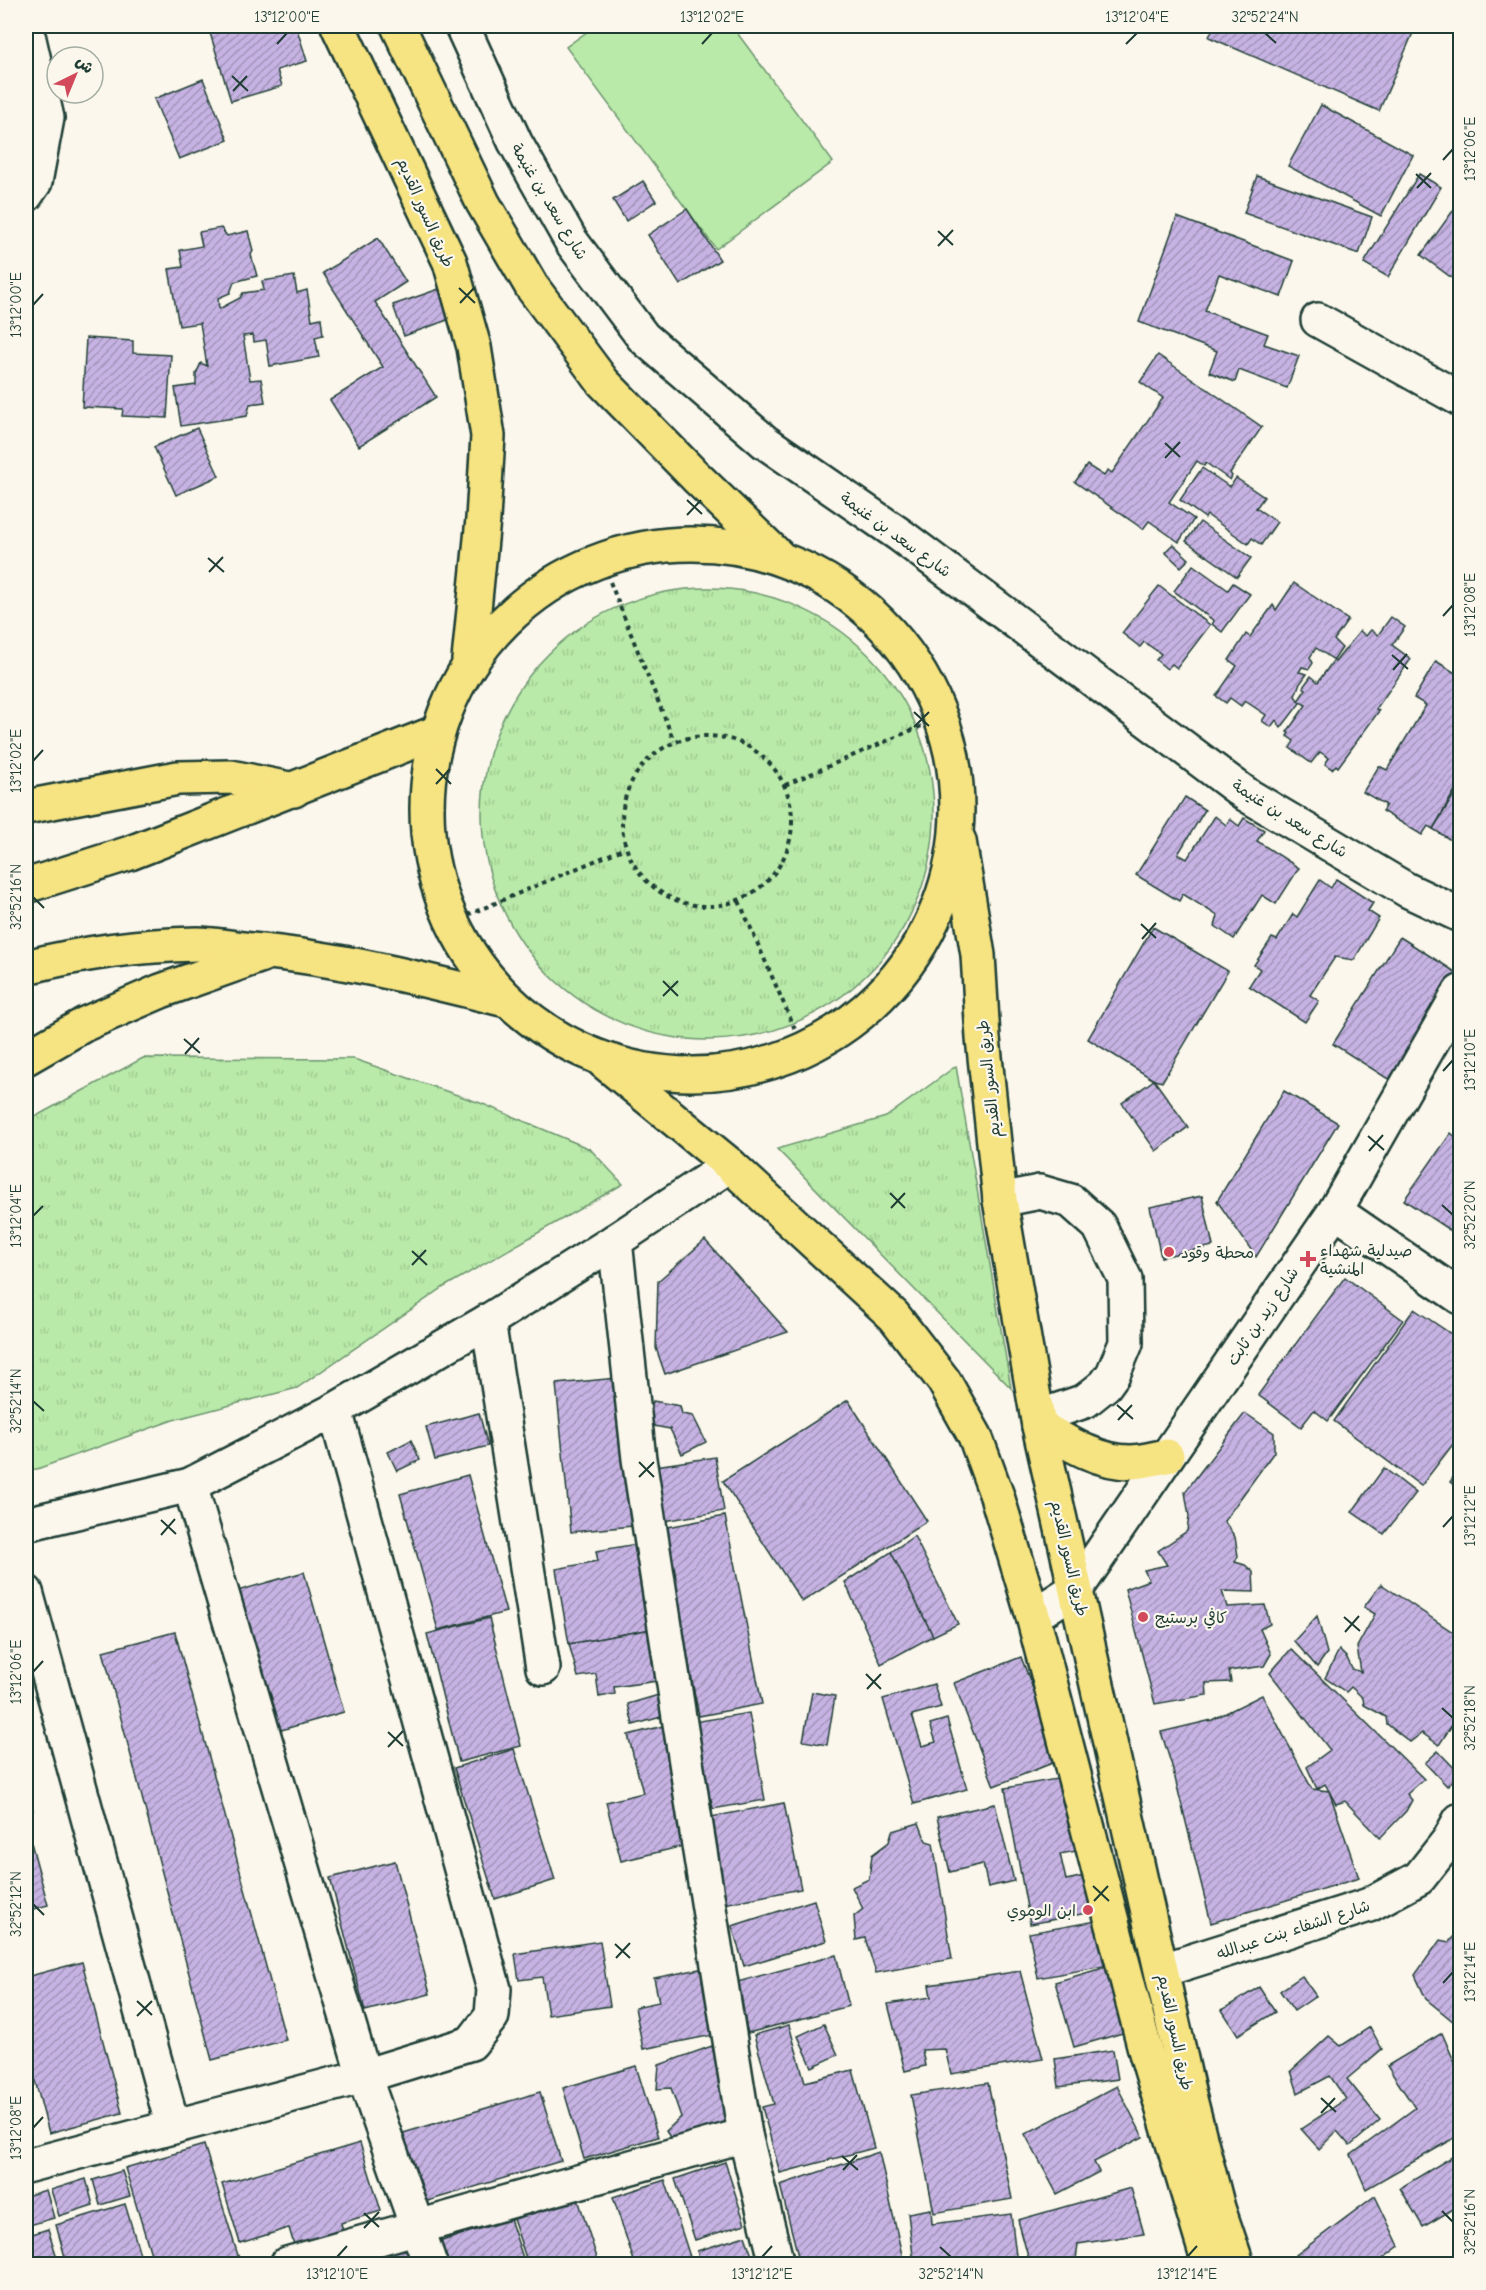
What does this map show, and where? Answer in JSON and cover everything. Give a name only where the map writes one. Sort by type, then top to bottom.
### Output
[{"type":"main road","name":"طريق السور القديم","points":[[338,26],[450,262],[474,347],[488,436],[483,519],[469,660]]},
{"type":"main road","points":[[398,26],[483,203],[532,287],[603,382],[778,556]]},
{"type":"main road","points":[[778,556],[692,542],[600,557],[529,596],[469,660],[435,734],[426,829],[451,922],[506,1000],[551,1035],[603,1061],[697,1077],[791,1058],[872,1009],[931,933],[959,841]]},
{"type":"main road","name":"طريق السور القديم","points":[[778,556],[858,600],[919,667],[953,751],[959,841],[978,956],[983,1038],[1000,1200],[1039,1421],[1189,2095],[1218,2208],[1237,2265]]},
{"type":"main road","points":[[26,886],[130,853],[435,734]]},
{"type":"main road","points":[[26,807],[178,778],[231,777],[294,790]]},
{"type":"main road","points":[[26,967],[120,948],[199,944],[272,952],[396,973],[506,1000]]},
{"type":"main road","points":[[26,1058],[85,1024],[161,991],[272,952]]},
{"type":"main road","name":"طريق السور القديم","points":[[603,1061],[730,1165],[894,1316],[944,1381],[975,1436],[997,1496],[1033,1616],[1146,2053],[1209,2265]]},
{"type":"main road","points":[[1039,1421],[1070,1444],[1101,1458],[1130,1462],[1167,1456]]},
{"type":"street","points":[[26,26],[47,118],[35,182],[26,195]]},
{"type":"street","name":"شارع سعد بن غنيمة","points":[[462,26],[514,142],[571,242],[643,337],[765,442],[900,535],[1247,795],[1407,890],[1461,915]]},
{"type":"street","points":[[1318,320],[1461,399]]},
{"type":"street","name":"شارع زيد بن ثابت","points":[[1033,1616],[1077,1588],[1335,1211],[1461,992]]},
{"type":"street","points":[[26,1524],[190,1485],[335,1410],[488,1321],[730,1165]]},
{"type":"street","points":[[1000,1200],[1040,1192],[1071,1201],[1099,1226],[1125,1279],[1126,1343],[1113,1374],[1105,1385],[1085,1401],[1039,1421]]},
{"type":"street","points":[[1335,1211],[1461,1297]]},
{"type":"street","points":[[615,1241],[641,1471],[745,2135],[777,2265]]},
{"type":"street","points":[[488,1321],[543,1668]]},
{"type":"street","points":[[26,2166],[364,2076],[471,2043],[492,2016],[494,1989],[335,1410]]},
{"type":"street","points":[[190,1485],[364,2076],[430,2265]]},
{"type":"street","points":[[26,1592],[174,2127]]},
{"type":"street","name":"شارع الشفاء بنت عبدالله","points":[[1163,1970],[1369,1905],[1419,1878],[1449,1840],[1461,1820]]},
{"type":"street","points":[[287,2265],[745,2135]]},
{"type":"path","points":[[600,557],[674,741]]},
{"type":"path","points":[[785,785],[940,718]]},
{"type":"path","points":[[699,735],[726,737],[750,746],[771,763],[785,785],[792,812],[791,840],[781,866],[763,887],[739,901],[705,907],[671,899],[643,878],[625,848],[621,816],[629,785],[647,759],[674,741],[699,735]]},
{"type":"path","points":[[451,922],[625,848]]},
{"type":"path","points":[[739,901],[804,1050]]},
{"type":"green space","points":[[595,26],[732,26],[833,162],[716,249],[566,47]]},
{"type":"green space","points":[[708,588],[752,592],[794,605],[834,626],[868,654],[896,688],[917,728],[930,770],[934,814],[930,858],[917,900],[896,940],[868,974],[834,1002],[794,1023],[752,1036],[708,1040],[664,1036],[622,1023],[582,1002],[548,974],[520,940],[499,900],[486,858],[482,814],[486,770],[499,728],[520,688],[548,654],[582,626],[622,605],[664,592]]},
{"type":"green space","points":[[143,1058],[354,1059],[483,1104],[590,1149],[623,1184],[444,1287],[297,1388],[173,1420],[37,1469],[26,1470],[26,1124],[40,1114]]},
{"type":"green space","points":[[956,1066],[1011,1388],[777,1149],[886,1117]]},
{"type":"building","points":[[234,26],[296,26],[307,61],[277,70],[282,86],[231,101],[210,33]]},
{"type":"building","points":[[1214,26],[1416,26],[1379,111],[1209,37]]},
{"type":"building","points":[[1457,69],[1460,69],[1460,88],[1458,88]]},
{"type":"building","points":[[203,79],[228,140],[179,159],[154,99]]},
{"type":"building","points":[[1321,105],[1413,155],[1381,216],[1288,166]]},
{"type":"building","points":[[1419,174],[1441,187],[1388,277],[1364,263]]},
{"type":"building","points":[[1257,176],[1372,217],[1359,254],[1244,213]]},
{"type":"building","points":[[643,181],[656,201],[626,221],[613,200]]},
{"type":"building","points":[[1460,201],[1460,284],[1421,255]]},
{"type":"building","points":[[687,209],[720,260],[680,285],[648,235]]},
{"type":"building","points":[[1177,217],[1294,261],[1281,297],[1219,274],[1205,311],[1268,334],[1264,344],[1299,356],[1287,388],[1239,370],[1235,382],[1209,372],[1217,351],[1139,322]]},
{"type":"building","points":[[221,228],[227,236],[248,231],[257,276],[234,282],[230,293],[218,298],[219,309],[240,298],[243,293],[264,290],[262,281],[294,276],[297,293],[307,290],[312,320],[321,318],[323,335],[315,337],[319,357],[270,366],[266,340],[254,342],[253,335],[243,336],[250,380],[261,379],[265,402],[250,404],[247,416],[181,426],[175,388],[196,385],[196,374],[201,363],[207,366],[200,323],[179,326],[169,269],[183,267],[180,250],[202,246],[199,232]]},
{"type":"building","points":[[378,238],[406,282],[375,302],[436,397],[359,446],[330,400],[383,367],[323,273]]},
{"type":"building","points":[[439,289],[450,319],[404,336],[393,305]]},
{"type":"building","points":[[86,338],[133,341],[133,353],[171,355],[167,418],[122,416],[123,409],[82,407]]},
{"type":"building","points":[[1158,355],[1262,427],[1230,473],[1232,476],[1230,480],[1206,463],[1204,466],[1197,461],[1169,502],[1194,519],[1179,542],[1149,521],[1143,529],[1075,482],[1087,465],[1104,476],[1108,470],[1112,473],[1163,398],[1140,382]]},
{"type":"building","points":[[197,428],[219,476],[176,495],[154,447]]},
{"type":"building","points":[[1202,468],[1230,487],[1236,478],[1264,497],[1256,508],[1277,522],[1261,545],[1252,538],[1248,544],[1207,515],[1205,518],[1180,500]]},
{"type":"building","points":[[1200,522],[1251,558],[1237,577],[1186,541]]},
{"type":"building","points":[[1173,544],[1189,559],[1181,567],[1165,552]]},
{"type":"building","points":[[1193,565],[1228,590],[1233,583],[1250,594],[1222,632],[1212,624],[1214,621],[1174,591]]},
{"type":"building","points":[[1294,583],[1348,620],[1334,640],[1342,648],[1334,660],[1316,648],[1310,657],[1313,663],[1309,669],[1302,667],[1299,672],[1307,674],[1295,696],[1300,703],[1281,728],[1276,720],[1271,727],[1262,721],[1266,715],[1245,701],[1241,706],[1230,698],[1226,703],[1216,696],[1237,666],[1229,660],[1246,634],[1250,637],[1273,605],[1276,610]]},
{"type":"building","points":[[1159,586],[1210,625],[1177,668],[1172,664],[1167,669],[1156,660],[1161,654],[1144,642],[1140,647],[1122,633]]},
{"type":"building","points":[[1391,617],[1405,627],[1392,645],[1411,659],[1376,709],[1379,711],[1338,767],[1336,765],[1332,769],[1325,764],[1329,758],[1320,752],[1311,763],[1290,748],[1294,741],[1287,736],[1289,733],[1287,732],[1306,705],[1298,701],[1306,689],[1303,687],[1311,676],[1318,682],[1360,631],[1366,636],[1371,630],[1378,635]]},
{"type":"building","points":[[1436,661],[1460,676],[1460,781],[1433,829],[1428,826],[1422,835],[1382,811],[1386,805],[1363,792],[1379,766],[1387,770],[1426,705],[1414,698]]},
{"type":"building","points":[[1460,785],[1460,846],[1433,829]]},
{"type":"building","points":[[1185,797],[1205,810],[1178,854],[1187,859],[1215,816],[1226,825],[1230,819],[1239,826],[1244,818],[1264,830],[1257,841],[1299,868],[1276,904],[1262,895],[1234,939],[1215,926],[1218,916],[1183,894],[1179,901],[1136,875]]},
{"type":"building","points":[[1336,879],[1373,903],[1368,911],[1379,918],[1354,960],[1335,957],[1310,995],[1319,1001],[1305,1022],[1249,986],[1260,969],[1254,965],[1272,938],[1277,940],[1293,914],[1297,917],[1320,880],[1331,888]]},
{"type":"building","points":[[1153,927],[1228,971],[1162,1082],[1154,1080],[1088,1039]]},
{"type":"building","points":[[1400,937],[1460,975],[1460,983],[1396,1084],[1333,1044]]},
{"type":"building","points":[[1154,1080],[1188,1127],[1156,1151],[1122,1103]]},
{"type":"building","points":[[1284,1091],[1338,1123],[1256,1257],[1217,1201]]},
{"type":"building","points":[[1451,1133],[1460,1141],[1460,1237],[1404,1200]]},
{"type":"building","points":[[1202,1196],[1213,1246],[1161,1257],[1150,1207]]},
{"type":"building","points":[[705,1240],[788,1332],[665,1374],[656,1348],[658,1281]]},
{"type":"building","points":[[1345,1277],[1403,1320],[1328,1421],[1314,1410],[1301,1427],[1258,1395]]},
{"type":"building","points":[[1414,1309],[1460,1340],[1460,1435],[1421,1486],[1334,1421]]},
{"type":"building","points":[[617,1378],[632,1526],[571,1532],[556,1384]]},
{"type":"building","points":[[848,1400],[927,1521],[802,1602],[723,1481]]},
{"type":"building","points":[[653,1401],[680,1406],[682,1414],[693,1416],[706,1442],[682,1454],[670,1429],[648,1425]]},
{"type":"building","points":[[479,1413],[488,1446],[435,1460],[426,1427]]},
{"type":"building","points":[[1245,1413],[1274,1433],[1274,1452],[1224,1521],[1235,1537],[1238,1556],[1235,1562],[1245,1565],[1253,1572],[1254,1592],[1222,1591],[1227,1607],[1265,1605],[1270,1624],[1260,1629],[1271,1654],[1264,1666],[1229,1671],[1231,1682],[1206,1683],[1207,1695],[1155,1704],[1125,1589],[1149,1580],[1144,1570],[1167,1565],[1158,1551],[1187,1531],[1189,1516],[1185,1492]]},
{"type":"building","points":[[411,1440],[420,1460],[397,1471],[388,1452]]},
{"type":"building","points":[[715,1457],[724,1511],[664,1521],[656,1466]]},
{"type":"building","points":[[1460,1467],[1460,1489],[1450,1482]]},
{"type":"building","points":[[1384,1468],[1416,1493],[1384,1534],[1352,1512]]},
{"type":"building","points":[[468,1475],[506,1612],[438,1630],[400,1494]]},
{"type":"building","points":[[725,1516],[762,1704],[699,1716],[662,1528]]},
{"type":"building","points":[[914,1536],[958,1624],[933,1636],[891,1552]]},
{"type":"building","points":[[636,1544],[652,1629],[569,1644],[556,1569],[598,1561],[596,1551]]},
{"type":"building","points":[[891,1552],[933,1636],[881,1664],[845,1582]]},
{"type":"building","points":[[304,1572],[344,1712],[274,1732],[234,1592]]},
{"type":"building","points":[[1381,1584],[1460,1637],[1460,1713],[1439,1745],[1422,1733],[1410,1742],[1387,1724],[1386,1717],[1364,1705],[1363,1698],[1351,1687],[1346,1692],[1325,1678],[1339,1650],[1347,1658],[1352,1669],[1361,1672],[1357,1647],[1375,1614],[1364,1607]]},
{"type":"building","points":[[1317,1616],[1327,1653],[1317,1667],[1294,1641]]},
{"type":"building","points":[[489,1618],[521,1746],[459,1762],[427,1634]]},
{"type":"building","points":[[652,1629],[657,1681],[614,1687],[615,1694],[599,1697],[596,1674],[578,1677],[569,1644]]},
{"type":"building","points":[[175,1632],[286,2040],[212,2060],[103,1651]]},
{"type":"building","points":[[1291,1649],[1424,1779],[1407,1794],[1412,1800],[1406,1811],[1380,1838],[1345,1801],[1336,1804],[1325,1784],[1317,1789],[1307,1767],[1330,1750],[1270,1673]]},
{"type":"building","points":[[1021,1657],[1060,1760],[994,1786],[954,1683]]},
{"type":"building","points":[[934,1684],[941,1707],[912,1715],[922,1746],[936,1742],[930,1724],[947,1719],[967,1789],[914,1804],[883,1699]]},
{"type":"building","points":[[812,1692],[835,1696],[827,1745],[803,1741]]},
{"type":"building","points":[[662,1694],[668,1715],[633,1725],[628,1704]]},
{"type":"building","points":[[1262,1695],[1312,1789],[1329,1791],[1359,1878],[1211,1923],[1172,1766],[1161,1732],[1212,1720]]},
{"type":"building","points":[[749,1713],[765,1800],[713,1809],[711,1799],[701,1801],[687,1723]]},
{"type":"building","points":[[667,1725],[696,1843],[621,1861],[606,1802],[643,1793],[628,1735]]},
{"type":"building","points":[[514,1749],[555,1880],[495,1899],[454,1768]]},
{"type":"building","points":[[1438,1751],[1460,1774],[1447,1786],[1425,1763]]},
{"type":"building","points":[[1068,1777],[1082,1850],[1060,1854],[1066,1880],[1090,1875],[1097,1911],[1030,1924],[1005,1788]]},
{"type":"building","points":[[26,1785],[33,1811],[26,1813]]},
{"type":"building","points":[[784,1803],[801,1889],[723,1904],[706,1818]]},
{"type":"building","points":[[995,1804],[1014,1881],[988,1887],[983,1864],[950,1872],[937,1817]]},
{"type":"building","points":[[919,1823],[926,1841],[933,1843],[952,1959],[876,1973],[865,1938],[856,1940],[854,1916],[863,1909],[852,1887],[869,1879],[872,1855],[889,1842],[892,1831]]},
{"type":"building","points":[[26,1824],[48,1905],[26,1911]]},
{"type":"building","points":[[395,1861],[430,1994],[365,2011],[330,1878]]},
{"type":"building","points":[[814,1900],[826,1941],[744,1966],[732,1926]]},
{"type":"building","points":[[1096,1921],[1104,1966],[1038,1978],[1029,1933]]},
{"type":"building","points":[[1458,1931],[1460,1933],[1460,2027],[1426,1999],[1415,1975],[1440,1940],[1449,1942]]},
{"type":"building","points":[[600,1941],[610,2006],[548,2015],[542,1977],[519,1980],[515,1954]]},
{"type":"building","points":[[836,1955],[849,2006],[748,2033],[734,1983]]},
{"type":"building","points":[[82,1962],[122,2113],[49,2133],[26,2047],[26,1977]]},
{"type":"building","points":[[1113,1965],[1133,2030],[1074,2047],[1055,1982]]},
{"type":"building","points":[[710,1967],[723,2033],[643,2049],[635,2007],[659,2002],[654,1978]]},
{"type":"building","points":[[1020,1971],[1043,2059],[951,2074],[945,2049],[922,2050],[925,2066],[905,2071],[888,2004],[931,1997],[929,1985]]},
{"type":"building","points":[[1302,1976],[1316,1996],[1294,2011],[1280,1991]]},
{"type":"building","points":[[1259,1987],[1275,2012],[1238,2035],[1222,2010]]},
{"type":"building","points":[[824,2024],[838,2055],[812,2067],[798,2036]]},
{"type":"building","points":[[789,2025],[805,2082],[853,2070],[874,2148],[780,2173],[762,2107],[774,2104],[754,2035]]},
{"type":"building","points":[[1370,2027],[1382,2049],[1347,2079],[1380,2120],[1350,2146],[1337,2131],[1319,2149],[1301,2129],[1346,2099],[1330,2076],[1298,2093],[1291,2071],[1329,2036],[1341,2046]]},
{"type":"building","points":[[1442,2033],[1460,2075],[1460,2135],[1366,2189],[1351,2155],[1415,2108],[1387,2066]]},
{"type":"building","points":[[712,2046],[732,2129],[675,2145],[666,2131],[681,2117],[671,2088],[657,2089],[659,2065]]},
{"type":"building","points":[[1113,2050],[1118,2079],[1059,2087],[1055,2059]]},
{"type":"building","points":[[636,2066],[658,2137],[584,2159],[563,2088]]},
{"type":"building","points":[[988,2083],[1012,2199],[934,2213],[911,2095]]},
{"type":"building","points":[[1117,2086],[1143,2137],[1094,2162],[1099,2172],[1057,2194],[1025,2134]]},
{"type":"building","points":[[540,2092],[561,2161],[421,2203],[400,2134]]},
{"type":"building","points":[[360,2143],[381,2211],[341,2223],[344,2236],[296,2251],[289,2228],[240,2243],[222,2184]]},
{"type":"building","points":[[204,2145],[240,2262],[154,2264],[125,2168]]},
{"type":"building","points":[[879,2152],[904,2264],[800,2264],[780,2185]]},
{"type":"building","points":[[1460,2152],[1460,2205],[1423,2227],[1400,2188]]},
{"type":"building","points":[[725,2162],[745,2224],[695,2240],[675,2179]]},
{"type":"building","points":[[122,2171],[130,2196],[100,2205],[93,2180]]},
{"type":"building","points":[[86,2179],[93,2205],[59,2216],[51,2190]]},
{"type":"building","points":[[665,2180],[692,2263],[635,2264],[613,2197]]},
{"type":"building","points":[[1131,2188],[1144,2234],[1078,2244],[1076,2260],[1066,2264],[1030,2264],[1018,2220]]},
{"type":"building","points":[[46,2190],[54,2218],[26,2226],[26,2196]]},
{"type":"building","points":[[1375,2196],[1399,2246],[1376,2264],[1302,2264],[1296,2255]]},
{"type":"building","points":[[578,2199],[599,2264],[528,2264],[513,2219]]},
{"type":"building","points":[[125,2204],[143,2264],[67,2264],[56,2225]]},
{"type":"building","points":[[931,2209],[932,2224],[1011,2214],[1017,2264],[914,2264],[908,2213]]},
{"type":"building","points":[[510,2219],[525,2264],[443,2264],[436,2243]]},
{"type":"building","points":[[48,2229],[59,2264],[31,2264],[26,2247],[26,2236]]},
{"type":"building","points":[[745,2236],[755,2264],[701,2264],[697,2251]]},
{"type":"building","points":[[411,2241],[424,2264],[366,2264]]},
{"type":"place","name":"محطة وقود","points":[[1169,1252]]},
{"type":"place","name":"صيدلية شهداء المنشية","points":[[1308,1259]]},
{"type":"place","name":"كافي برستيج","points":[[1143,1617]]},
{"type":"place","name":"ابن الوموي","points":[[1088,1910]]}]
